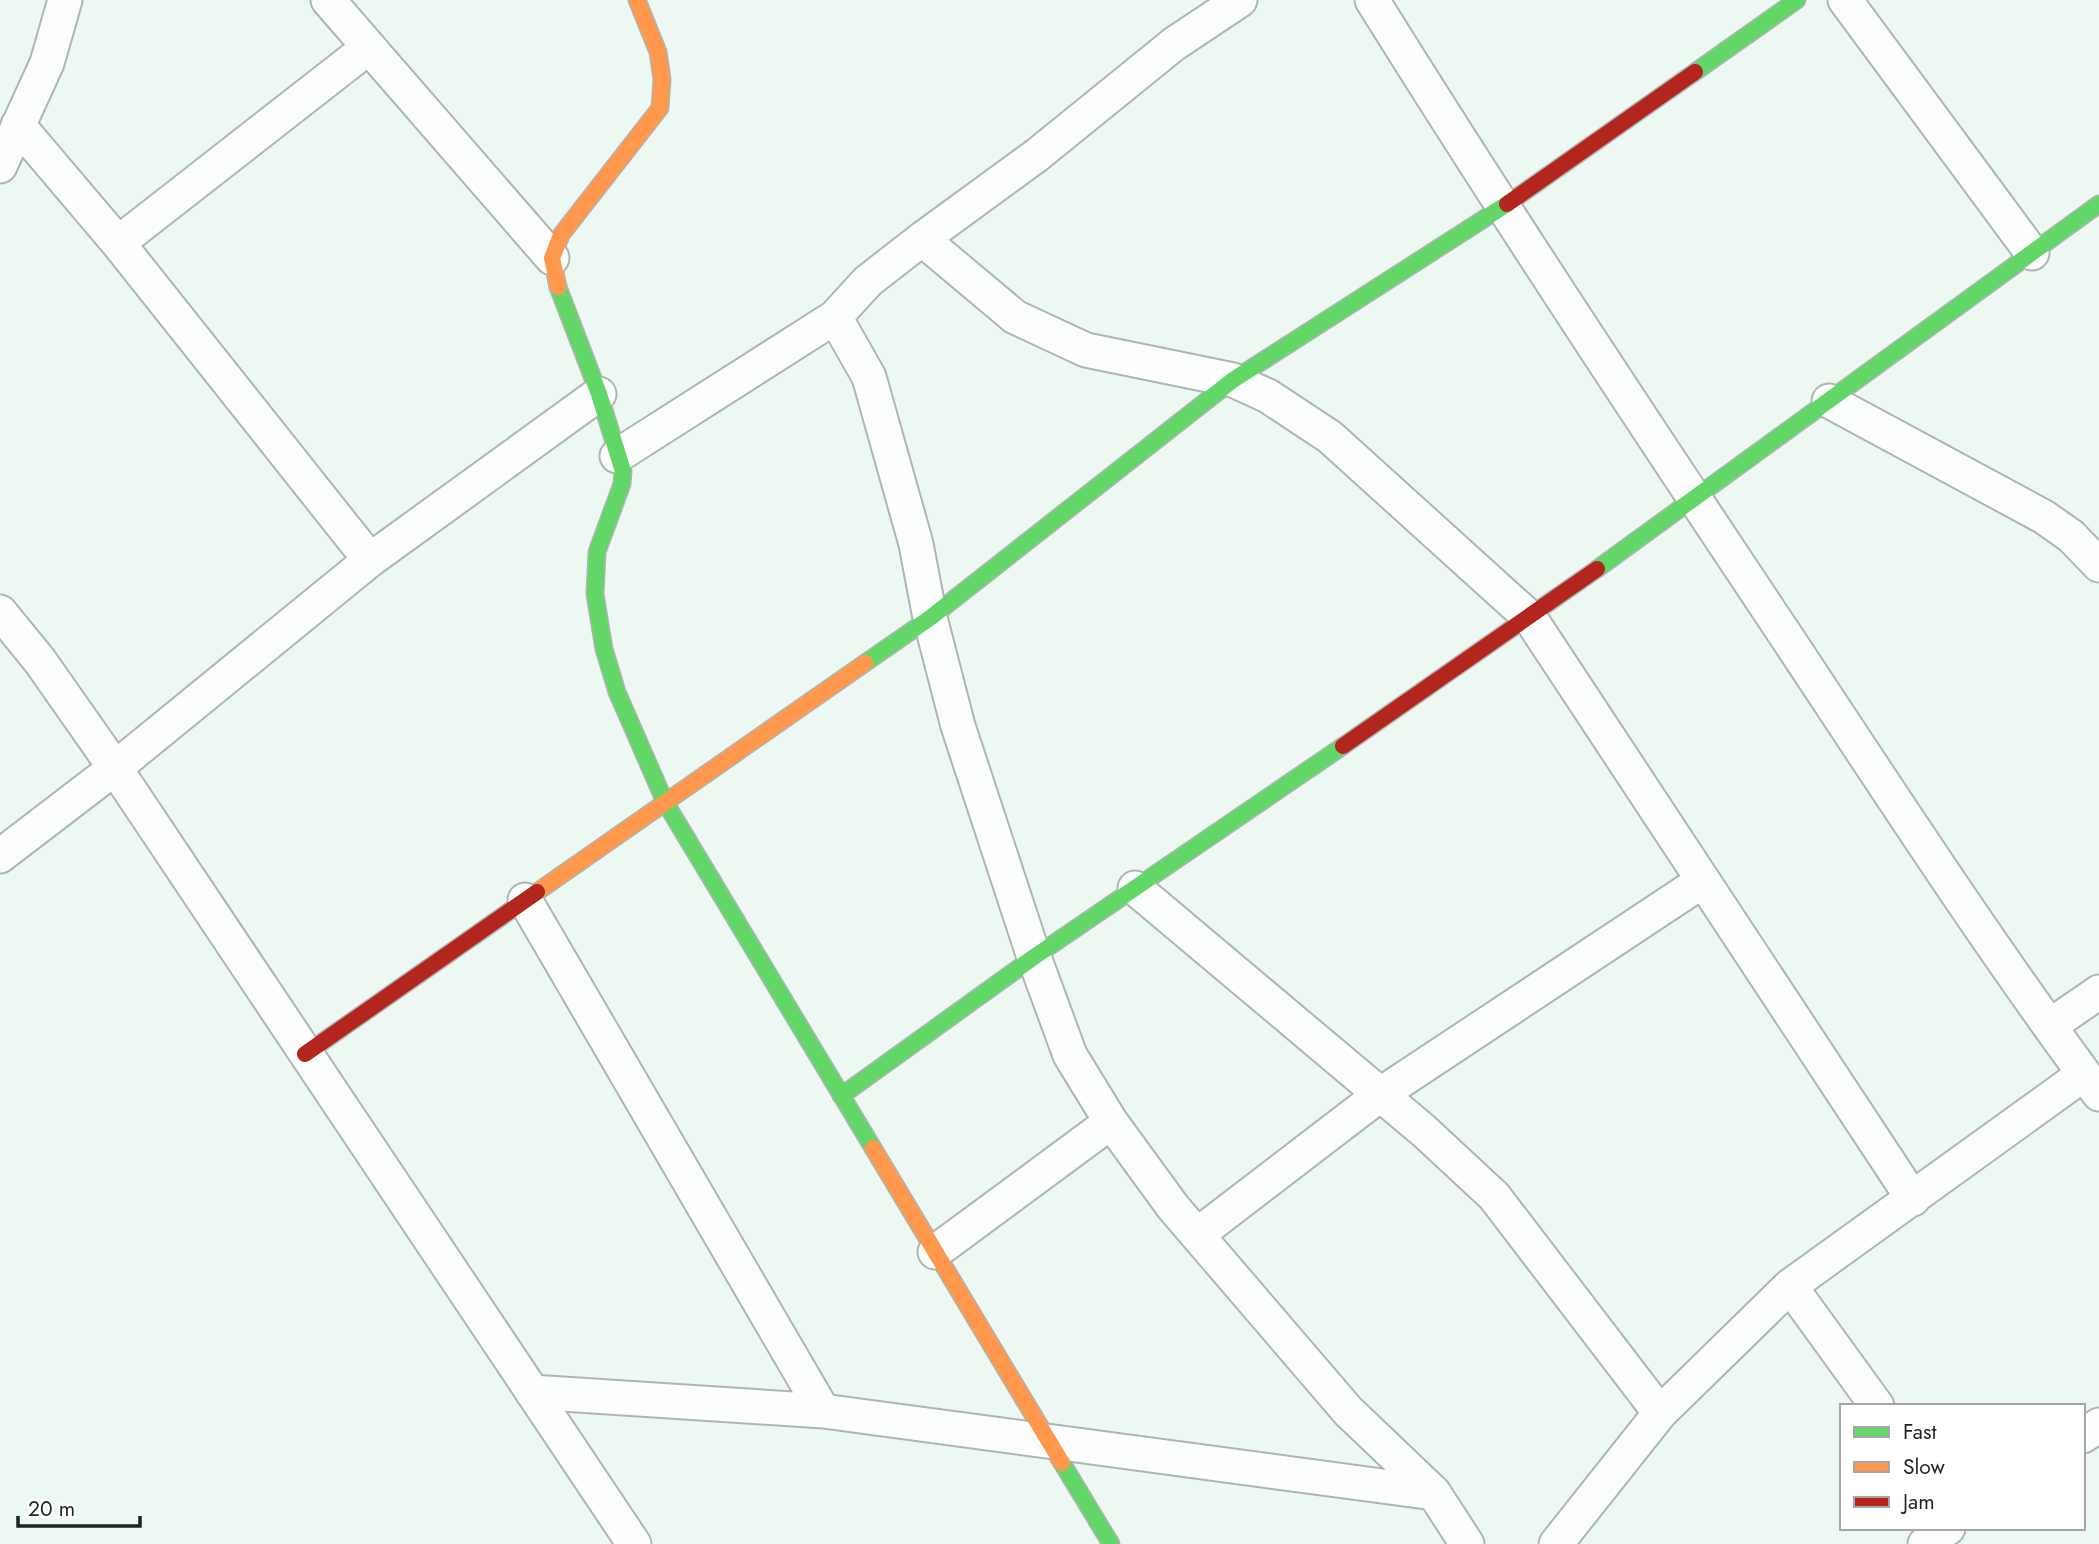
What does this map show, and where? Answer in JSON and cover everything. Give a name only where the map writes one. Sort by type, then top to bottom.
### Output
[{"type":"street","points":[[0,166],[47,63],[65,0]]},
{"type":"street","points":[[328,0],[552,258]]},
{"type":"street","points":[[637,0],[657,44],[665,83],[660,108],[561,235],[552,258],[553,274],[599,394],[623,471],[622,484],[597,552],[595,594],[604,649],[617,692],[665,802],[1111,1544]]},
{"type":"street","points":[[617,456],[835,317],[868,281],[1037,155],[1174,44],[1240,0]]},
{"type":"street","points":[[1372,0],[1502,208],[1694,499],[1944,874],[2091,1084],[1913,1199],[1790,1286],[1660,1413],[1556,1544]]},
{"type":"street","points":[[305,1054],[930,618],[1233,380],[1502,208],[1797,0]]},
{"type":"street","points":[[1846,0],[2032,253]]},
{"type":"street","points":[[118,243],[369,47]]},
{"type":"street","points":[[18,125],[118,243],[370,560]]},
{"type":"street","points":[[841,1096],[1034,957],[1530,618],[2099,204]]},
{"type":"street","points":[[922,239],[1015,317],[1086,350],[1233,380],[1268,396],[1330,437],[1530,618],[1701,882],[1913,1199]]},
{"type":"street","points":[[835,317],[869,377],[916,544],[930,618],[958,726],[1034,957],[1070,1055],[1111,1122],[1172,1207],[1348,1410],[1434,1493],[1467,1544]]},
{"type":"street","points":[[0,856],[116,768],[370,560],[599,394]]},
{"type":"street","points":[[1829,401],[2044,517],[2071,537],[2099,565]]},
{"type":"street","points":[[0,612],[40,661],[116,768],[634,1544]]},
{"type":"street","points":[[1198,1235],[1381,1094],[1701,882]]},
{"type":"street","points":[[1135,888],[1381,1094],[1494,1196],[1660,1413]]},
{"type":"street","points":[[525,900],[822,1411]]},
{"type":"street","points":[[2051,1025],[2099,992]]},
{"type":"street","points":[[935,1252],[1111,1122]]},
{"type":"street","points":[[1790,1286],[1876,1404]]},
{"type":"street","points":[[532,1392],[822,1411],[1434,1493]]},
{"type":"street","points":[[1925,1544],[1945,1530]]},
{"type":"traffic: fast","points":[[1695,72],[1797,0]]},
{"type":"traffic: fast","points":[[865,663],[930,618],[1233,380],[1507,204]]},
{"type":"traffic: fast","points":[[1597,569],[2099,204]]},
{"type":"traffic: fast","points":[[558,287],[599,394],[623,471],[622,484],[597,552],[595,594],[604,649],[617,692],[665,802],[873,1148]]},
{"type":"traffic: fast","points":[[841,1096],[1034,957],[1343,746]]},
{"type":"traffic: fast","points":[[1062,1463],[1111,1544]]},
{"type":"traffic: slow","points":[[558,287],[552,258],[561,235],[660,108],[662,79],[658,52],[637,0]]},
{"type":"traffic: slow","points":[[537,892],[865,663]]},
{"type":"traffic: slow","points":[[873,1148],[1062,1463]]},
{"type":"traffic: jam","points":[[1507,204],[1695,72]]},
{"type":"traffic: jam","points":[[1343,746],[1597,569]]},
{"type":"traffic: jam","points":[[305,1054],[537,892]]}]
